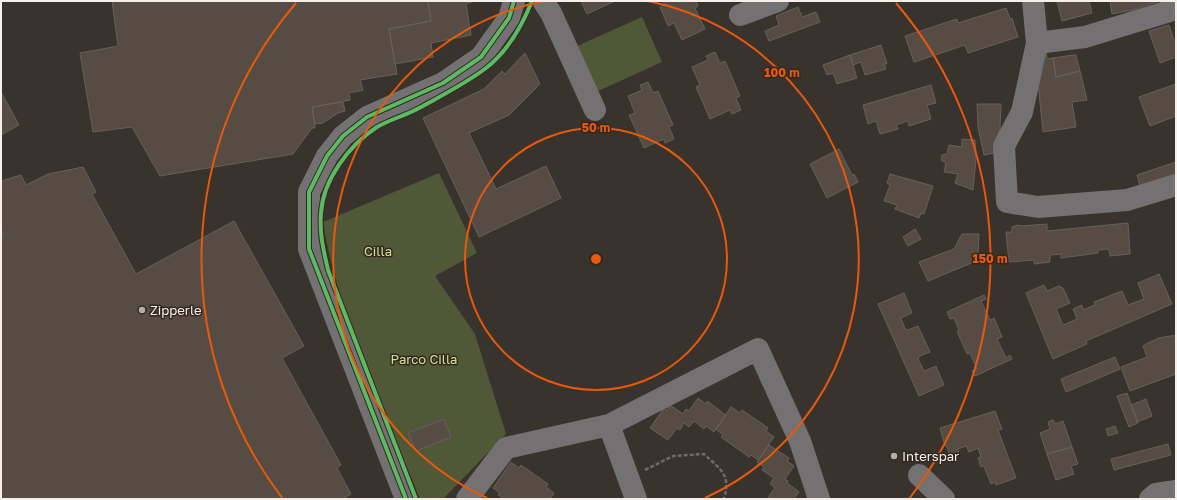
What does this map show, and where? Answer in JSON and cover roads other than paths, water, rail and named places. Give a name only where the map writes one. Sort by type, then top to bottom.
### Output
[{"type":"street","points":[[406,499],[310,249],[309,192],[327,156],[343,136],[367,117],[442,83],[481,57],[509,18],[514,1]]},
{"type":"street","points":[[543,1],[551,13],[595,110]]},
{"type":"street","points":[[740,15],[778,1]]},
{"type":"street","points":[[1034,1],[1037,43],[1022,112],[1004,146],[1007,202],[1038,207],[1127,200],[1176,185]]},
{"type":"street","points":[[1037,43],[1085,37],[1176,9]]},
{"type":"street","points":[[467,499],[506,448],[609,425],[758,349],[800,441],[819,499]]},
{"type":"street","points":[[609,425],[636,499]]},
{"type":"street","points":[[919,476],[944,499]]},
{"type":"street","points":[[1150,499],[1156,494],[1176,491]]},
{"type":"place","name":"Zipperle","points":[[142,310]]},
{"type":"place","name":"Interspar","points":[[894,456]]},
{"type":"park label","name":"Cilla","points":[[378,251]]},
{"type":"park label","name":"Parco Cilla","points":[[424,359]]}]
